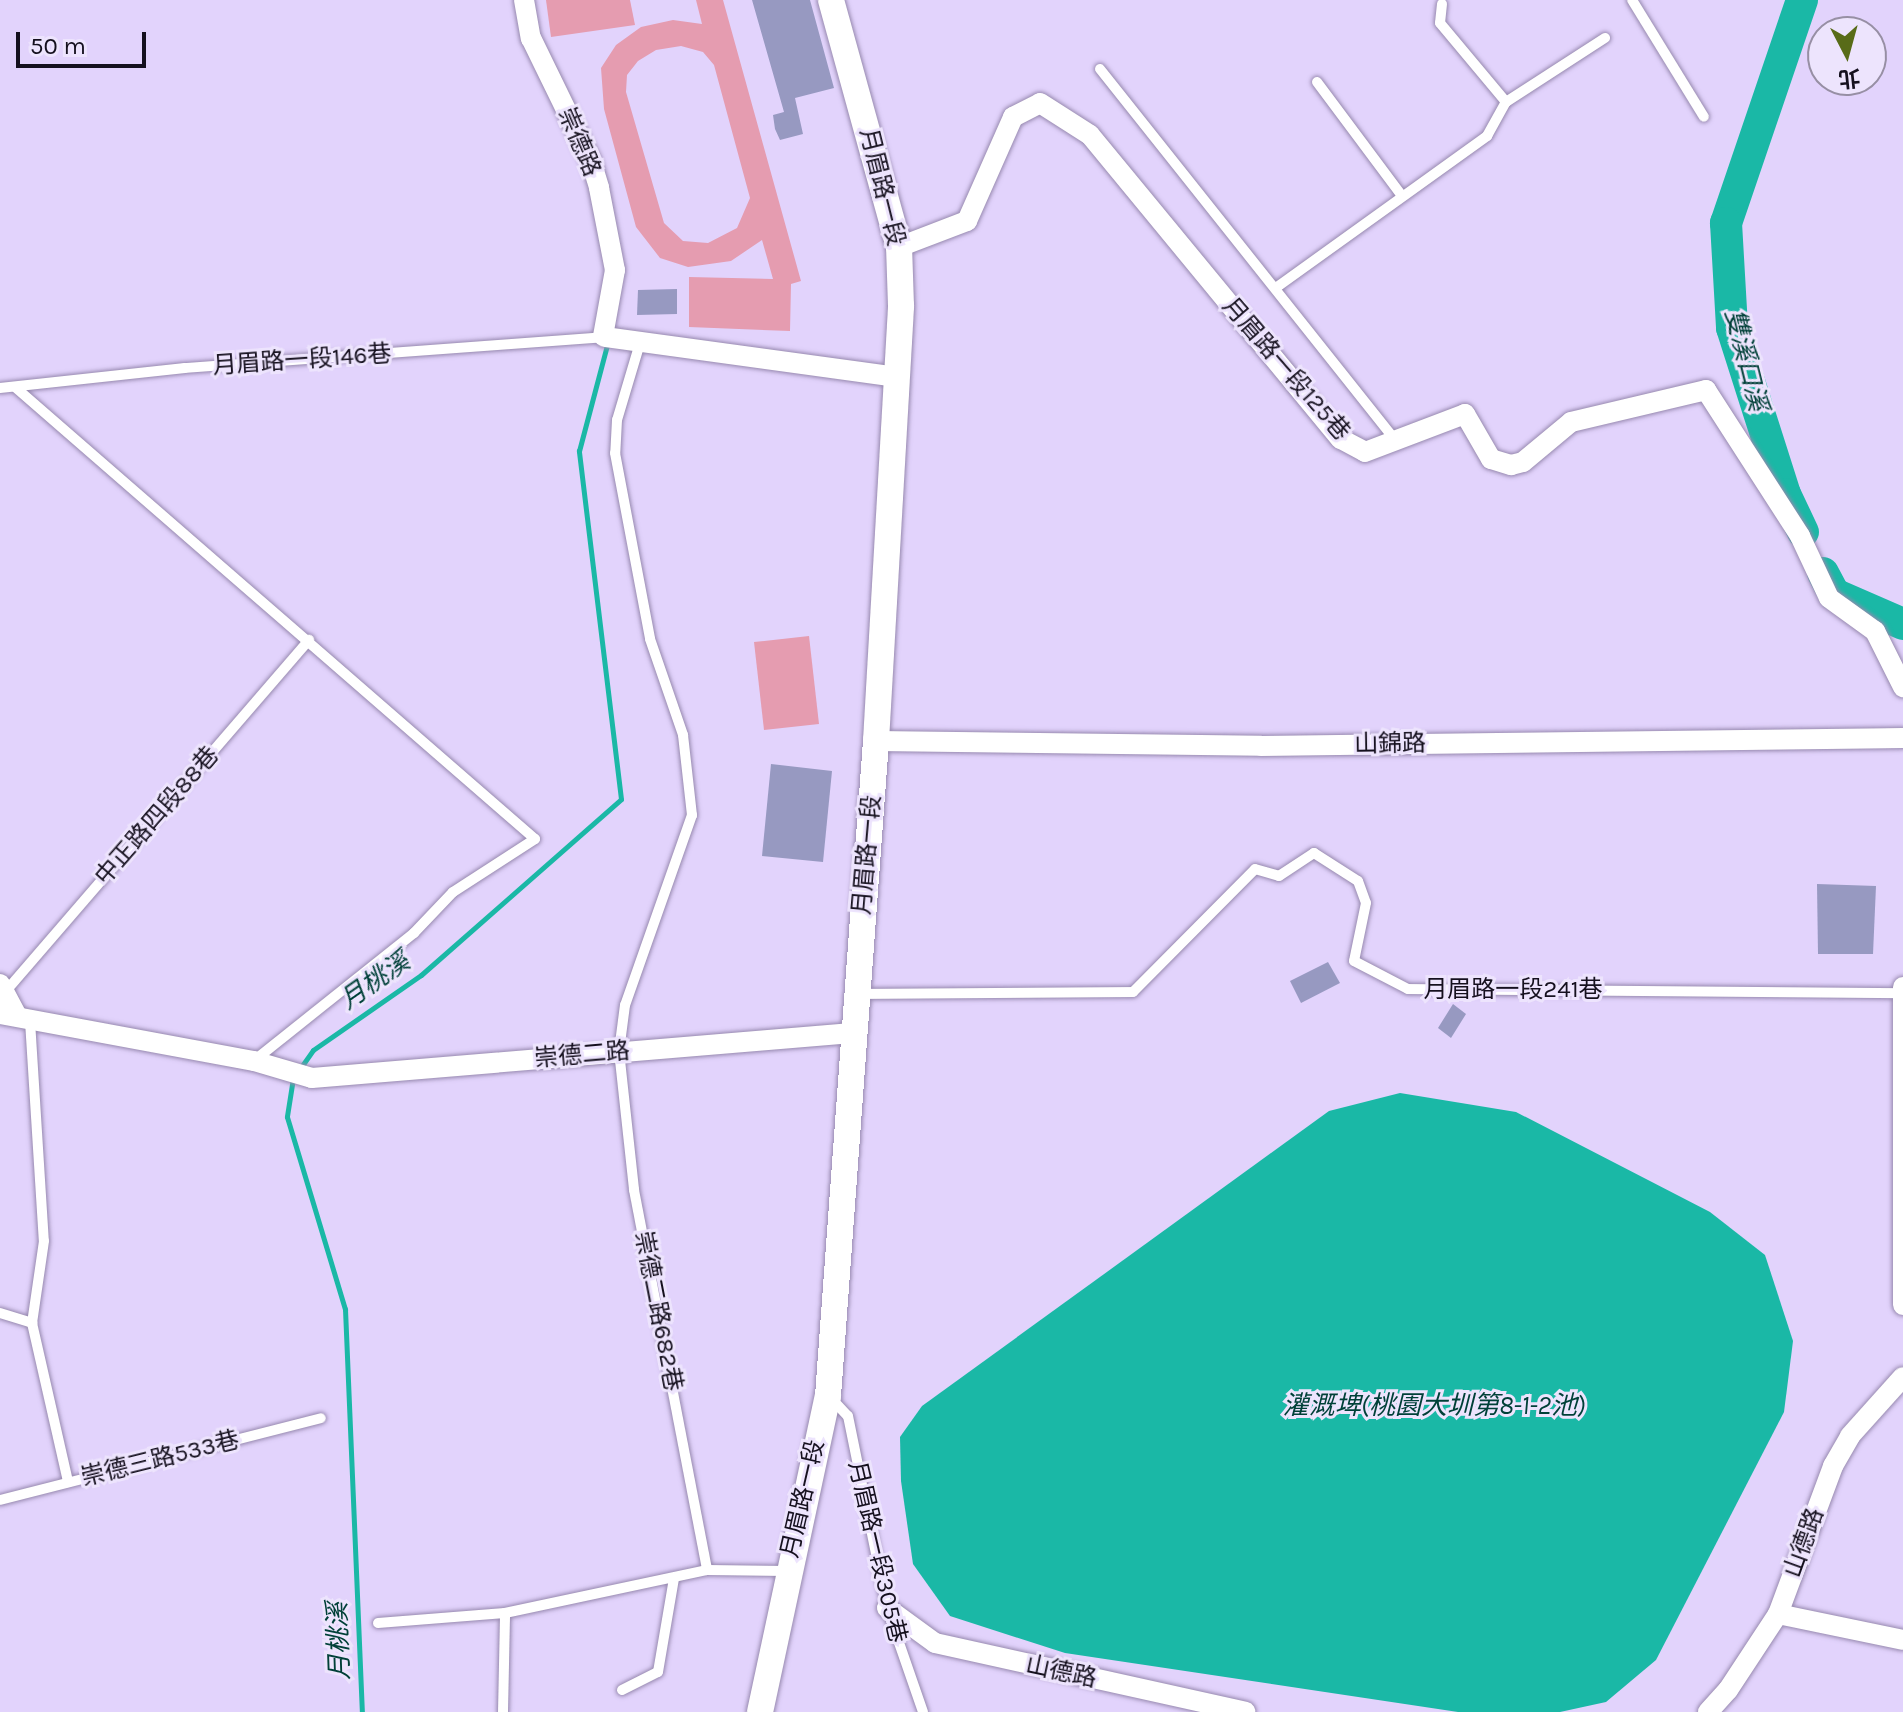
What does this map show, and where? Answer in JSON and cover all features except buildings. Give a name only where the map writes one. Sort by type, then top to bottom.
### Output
[{"type":"street","name":"崇德路","points":[[524,0],[531,38],[591,161],[599,188],[615,270],[604,336]]},
{"type":"street","name":"月眉路一段","points":[[760,1712],[777,1649],[786,1571],[828,1396],[852,1033],[876,741],[896,377],[899,247],[831,0]]},
{"type":"street","name":"月眉路一段125巷","points":[[899,247],[967,221],[1013,117],[1040,103],[1090,135],[1341,439],[1365,452],[1465,414],[1491,459],[1511,465],[1523,462],[1571,422],[1706,390],[1800,536],[1829,598],[1875,631],[1903,687]]},
{"type":"street","points":[[604,336],[896,377]]},
{"type":"street","name":"山錦路","points":[[876,741],[1277,746],[1903,738]]},
{"type":"street","points":[[3,988],[15,1016],[254,1061]]},
{"type":"street","points":[[1902,990],[1903,1305]]},
{"type":"street","name":"崇德二路","points":[[254,1061],[312,1078],[852,1033]]},
{"type":"street","name":"山德路","points":[[1708,1712],[1728,1690],[1778,1614],[1833,1466],[1850,1436],[1903,1377]]},
{"type":"street","name":"山德路","points":[[887,1608],[935,1643],[1224,1710],[1245,1712]]},
{"type":"street","points":[[1778,1614],[1903,1640]]},
{"type":"lane","points":[[1632,0],[1704,117]]},
{"type":"lane","points":[[1443,1],[1440,23],[1506,102]]},
{"type":"lane","points":[[1277,287],[1487,136],[1506,102],[1605,38]]},
{"type":"lane","points":[[1100,69],[1277,287],[1395,441]]},
{"type":"lane","points":[[1317,82],[1402,196]]},
{"type":"lane","name":"月眉路一段146巷","points":[[0,388],[185,368],[604,336]]},
{"type":"lane","name":"崇德二路682巷","points":[[636,342],[617,420],[615,453],[650,639],[683,735],[692,815],[625,1005],[619,1051],[634,1190],[707,1570]]},
{"type":"lane","points":[[15,387],[535,839],[453,892],[414,933],[254,1061]]},
{"type":"lane","name":"中正路四段88巷","points":[[3,988],[309,640]]},
{"type":"lane","name":"月眉路一段241巷","points":[[855,994],[1133,992],[1255,869],[1279,876],[1314,853],[1358,881],[1366,903],[1354,961],[1378,978],[1408,989],[1902,990]]},
{"type":"lane","points":[[15,1016],[44,1241],[32,1323],[68,1482]]},
{"type":"lane","points":[[0,1313],[32,1323]]},
{"type":"lane","name":"月眉路一段305巷","points":[[828,1396],[848,1416],[887,1608],[923,1712]]},
{"type":"lane","name":"崇德三路533巷","points":[[0,1500],[321,1418]]},
{"type":"lane","points":[[378,1623],[505,1613],[707,1570],[786,1571]]},
{"type":"lane","points":[[622,1690],[658,1672],[674,1578]]},
{"type":"lane","points":[[503,1712],[505,1613]]},
{"type":"shaded area","points":[[546,0],[630,0],[635,25],[551,37]]},
{"type":"shaded area","points":[[696,0],[723,0],[801,281],[791,284],[790,331],[689,327],[689,277],[773,279],[762,240],[731,261],[688,267],[660,258],[636,227],[604,109],[601,68],[616,45],[641,27],[673,20],[702,24]],"holes":[[[681,46],[703,52],[714,65],[750,198],[737,228],[708,243],[683,241],[664,223],[626,92],[627,75],[638,61],[656,50]]]},
{"type":"shaded area","points":[[809,636],[819,724],[764,730],[754,642]]},
{"type":"water","name":"灌溉埤(桃園大圳第8-1-2池)","points":[[1400,1093],[1516,1112],[1710,1212],[1765,1255],[1793,1341],[1784,1412],[1656,1660],[1606,1702],[1560,1712],[1458,1712],[1065,1653],[950,1616],[913,1564],[901,1481],[900,1437],[922,1406],[1329,1111]]},
{"type":"waterway","name":"雙溪口溪","points":[[1802,0],[1726,223],[1732,328],[1785,494],[1803,532]]},
{"type":"waterway","name":"月桃溪","points":[[299,1070],[313,1050],[421,975],[621,799],[579,451],[607,345]]},
{"type":"waterway","name":"雙溪口溪","points":[[1823,573],[1834,594],[1903,624]]},
{"type":"waterway","name":"月桃溪","points":[[293,1078],[287,1117],[345,1309],[362,1712]]}]
